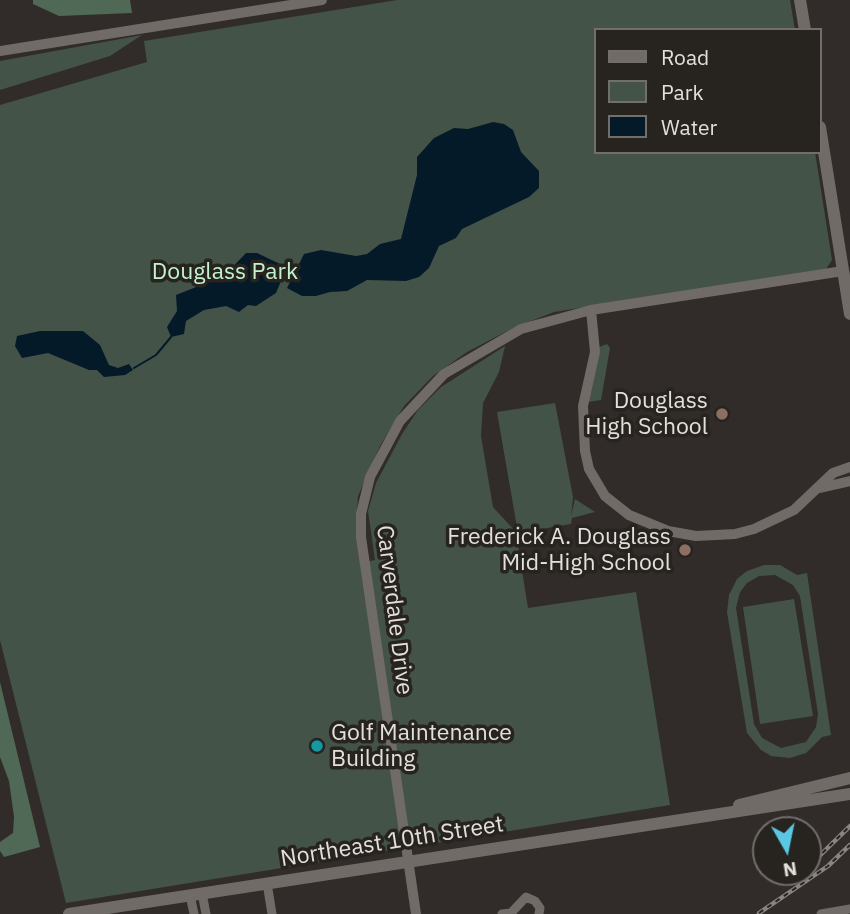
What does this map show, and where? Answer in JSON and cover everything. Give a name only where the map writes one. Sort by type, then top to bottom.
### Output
[{"type":"main road","points":[[800,0],[805,28]]},
{"type":"main road","points":[[822,140],[850,314]]},
{"type":"main road","name":"Northeast 10th Street","points":[[722,811],[760,798],[850,778]]},
{"type":"main road","name":"Northeast 10th Street","points":[[69,914],[722,811],[850,794]]},
{"type":"street","points":[[0,51],[322,0]]},
{"type":"street","name":"Carverdale Drive","points":[[416,914],[361,537],[361,514],[370,477],[400,421],[444,374],[521,329],[592,310],[843,271]]},
{"type":"street","points":[[592,310],[595,352],[583,406],[583,436],[596,483],[614,505],[659,529],[696,536],[719,536],[765,525],[794,510],[833,473],[850,467]]},
{"type":"street","points":[[820,488],[850,481]]},
{"type":"street","points":[[267,883],[272,914]]},
{"type":"street","points":[[194,914],[196,894]]},
{"type":"street","points":[[196,894],[205,914]]},
{"type":"street","points":[[506,913],[526,897],[535,901],[540,908],[539,914]]},
{"type":"street","points":[[821,914],[850,909]]},
{"type":"street","points":[[506,913],[524,914]]},
{"type":"green space","points":[[33,0],[130,0],[132,13],[59,16],[33,4]]},
{"type":"green space","name":"Douglass Park","points":[[397,0],[790,0],[795,28],[594,28],[594,154],[815,154],[832,260],[826,269],[554,312],[513,328],[467,352],[433,376],[404,406],[380,446],[358,496],[356,529],[361,563],[375,560],[368,511],[376,483],[402,434],[418,410],[441,387],[505,346],[499,372],[483,403],[481,436],[493,507],[515,531],[528,608],[636,592],[670,805],[66,903],[0,640],[0,105],[147,62],[144,41]]},
{"type":"green space","points":[[142,35],[110,56],[0,90],[0,61]]},
{"type":"green space","points":[[607,344],[610,348],[601,400],[588,402],[599,347]]},
{"type":"green space","points":[[555,403],[573,497],[571,516],[575,499],[595,512],[572,518],[571,524],[518,533],[497,412]]},
{"type":"green space","points":[[764,565],[780,565],[797,575],[807,573],[831,735],[822,737],[806,753],[790,758],[771,756],[761,750],[747,733],[727,612],[729,595],[737,579],[747,571]],"holes":[[[775,575],[793,585],[800,596],[818,714],[816,727],[806,742],[781,748],[762,738],[754,724],[736,608],[740,592],[747,583],[759,576]]]},
{"type":"green space","points":[[794,599],[813,716],[760,724],[743,607]]},
{"type":"green space","points":[[0,682],[40,847],[4,857],[0,851],[0,842],[13,833],[14,817],[9,781],[0,757]]},
{"type":"water","points":[[493,122],[504,124],[513,130],[521,152],[539,171],[539,188],[529,197],[462,229],[456,238],[439,246],[429,268],[419,277],[406,281],[367,280],[347,291],[316,296],[302,296],[287,288],[304,254],[321,250],[356,256],[367,254],[380,244],[401,239],[417,175],[417,157],[434,138],[454,128],[468,129]]},
{"type":"water","points":[[246,253],[257,253],[280,264],[284,274],[276,293],[256,306],[248,305],[239,312],[226,306],[204,310],[186,321],[184,334],[171,337],[167,327],[177,311],[176,295],[224,276]]},
{"type":"water","points":[[40,331],[83,331],[100,345],[109,365],[118,368],[129,364],[133,370],[125,375],[104,377],[97,370],[89,370],[48,353],[22,358],[15,346],[17,336]]},
{"type":"waterway","points":[[134,368],[156,355],[171,337]]},
{"type":"railway","points":[[822,853],[850,826]]},
{"type":"railway","points":[[759,913],[828,866],[850,845]]},
{"type":"place","name":"Douglass High School","points":[[722,414]]},
{"type":"place","name":"Frederick A. Douglass Mid-High School","points":[[685,550]]},
{"type":"place","name":"Golf Maintenance Building","points":[[317,746]]}]
